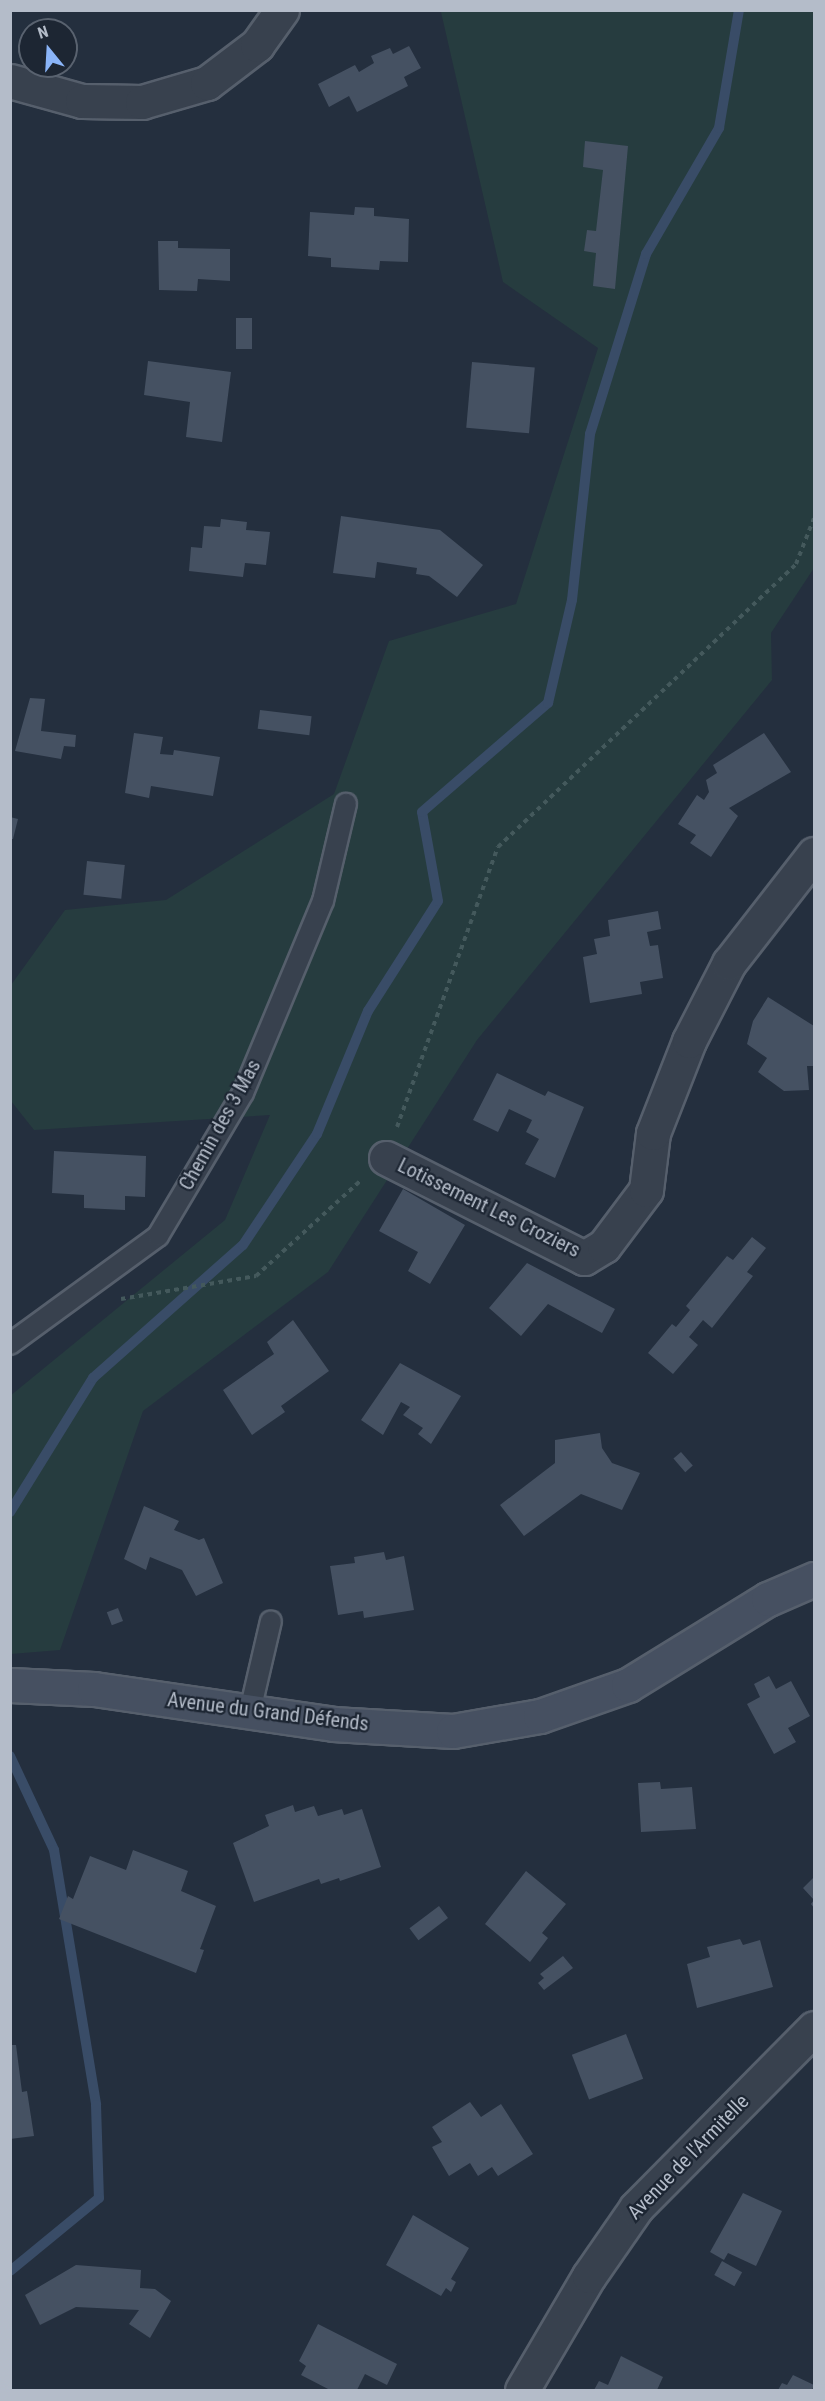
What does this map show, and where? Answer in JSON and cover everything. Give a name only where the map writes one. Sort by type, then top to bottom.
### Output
[{"type":"street","points":[[10,81],[82,101],[142,102],[207,83],[257,45],[282,10]]},
{"type":"street","name":"Lotissement Les Croziers","points":[[386,1158],[584,1258],[604,1246],[646,1190],[653,1132],[689,1041],[729,963],[814,854]]},
{"type":"street","name":"Avenue du Grand Défends","points":[[10,1686],[94,1689],[333,1724],[453,1731],[540,1716],[628,1685],[768,1599],[814,1579]]},
{"type":"street","name":"Avenue de l'Armitelle","points":[[522,2391],[589,2276],[636,2208],[814,2028]]},
{"type":"lane","name":"Chemin des 3 Mas","points":[[10,1344],[158,1236],[243,1093],[323,901],[346,804]]},
{"type":"lane","points":[[250,1711],[271,1621]]},
{"type":"path","points":[[115,1300],[256,1276],[386,1158],[498,847],[796,564],[814,518]]},
{"type":"green space","points":[[330,11],[814,11],[814,568],[771,633],[772,680],[477,1040],[328,1272],[143,1411],[60,1650],[11,1654],[10,1396],[225,1220],[270,1115],[34,1130],[11,1101],[11,985],[65,910],[166,900],[334,794],[389,641],[516,604],[598,348],[503,282],[441,12]]},
{"type":"building","points":[[409,46],[421,68],[404,77],[408,86],[357,112],[349,96],[329,107],[318,84],[355,65],[359,72],[374,63],[371,56],[390,48],[393,54]]},
{"type":"building","points":[[585,141],[628,146],[615,289],[593,286],[596,253],[584,251],[587,230],[596,231],[603,170],[583,167]]},
{"type":"building","points":[[355,207],[374,208],[374,216],[409,219],[408,262],[380,261],[379,270],[331,267],[331,258],[308,256],[310,212],[354,215]]},
{"type":"building","points":[[158,241],[178,241],[178,248],[230,249],[230,281],[198,279],[197,291],[159,290]]},
{"type":"building","points":[[236,318],[252,318],[252,349],[236,349]]},
{"type":"building","points":[[148,361],[231,372],[222,442],[186,437],[190,402],[144,395]]},
{"type":"building","points":[[472,362],[535,367],[529,433],[466,428]]},
{"type":"building","points":[[341,516],[440,530],[483,565],[457,597],[429,576],[416,574],[417,568],[377,562],[375,578],[333,573]]},
{"type":"building","points":[[221,519],[247,522],[246,530],[270,532],[266,565],[245,563],[243,577],[189,571],[191,547],[202,548],[204,526],[220,527]]},
{"type":"building","points":[[30,698],[45,699],[41,731],[76,735],[75,747],[64,746],[61,759],[15,751]]},
{"type":"building","points":[[260,710],[312,716],[309,735],[258,729]]},
{"type":"building","points":[[134,733],[163,737],[160,754],[173,755],[174,750],[220,757],[213,796],[151,786],[149,798],[125,793]]},
{"type":"building","points":[[764,733],[791,772],[729,808],[738,816],[711,857],[690,843],[696,835],[678,824],[697,795],[704,800],[709,792],[706,780],[717,773],[713,765]]},
{"type":"building","points":[[10,817],[18,819],[13,839],[10,839]]},
{"type":"building","points":[[87,861],[125,865],[121,899],[83,895]]},
{"type":"building","points":[[658,911],[661,929],[647,932],[650,946],[658,945],[663,978],[640,982],[642,994],[590,1003],[583,957],[597,954],[594,939],[610,936],[608,920]]},
{"type":"building","points":[[768,997],[814,1026],[814,1066],[807,1066],[809,1090],[784,1091],[758,1072],[767,1058],[747,1044],[753,1021]]},
{"type":"building","points":[[497,1073],[545,1096],[548,1091],[584,1107],[555,1178],[525,1164],[539,1139],[526,1132],[532,1120],[509,1109],[498,1132],[473,1120]]},
{"type":"building","points":[[54,1151],[146,1156],[145,1197],[125,1196],[125,1210],[84,1208],[84,1195],[52,1193]]},
{"type":"building","points":[[403,1189],[465,1225],[430,1284],[408,1271],[418,1252],[379,1231]]},
{"type":"building","points":[[752,1237],[766,1248],[747,1272],[753,1276],[712,1328],[703,1320],[689,1337],[698,1345],[673,1374],[648,1353],[672,1324],[676,1327],[690,1310],[686,1306],[727,1256],[733,1260]]},
{"type":"building","points":[[527,1263],[615,1309],[602,1333],[548,1304],[521,1336],[489,1308]]},
{"type":"building","points":[[293,1320],[329,1371],[281,1406],[285,1412],[252,1435],[223,1390],[274,1354],[267,1342]]},
{"type":"building","points":[[400,1363],[461,1396],[431,1444],[418,1434],[423,1428],[403,1415],[410,1407],[401,1402],[383,1435],[361,1420]]},
{"type":"building","points":[[600,1433],[602,1448],[612,1463],[640,1473],[622,1510],[581,1494],[524,1536],[500,1505],[555,1463],[555,1440]]},
{"type":"building","points":[[681,1452],[693,1466],[685,1472],[673,1459]]},
{"type":"building","points":[[144,1506],[179,1521],[174,1530],[199,1540],[204,1538],[223,1583],[196,1596],[182,1570],[150,1557],[146,1570],[124,1559]]},
{"type":"building","points":[[384,1552],[386,1560],[404,1556],[414,1610],[364,1618],[363,1611],[338,1615],[330,1566],[355,1563],[354,1557]]},
{"type":"building","points":[[118,1608],[123,1621],[112,1625],[107,1612]]},
{"type":"building","points":[[769,1676],[776,1689],[791,1681],[810,1716],[788,1728],[796,1742],[774,1754],[747,1704],[760,1697],[754,1684]]},
{"type":"building","points":[[660,1782],[661,1789],[692,1787],[696,1829],[641,1832],[638,1783]]},
{"type":"building","points":[[293,1805],[295,1812],[314,1806],[318,1816],[342,1809],[344,1815],[362,1809],[381,1867],[340,1881],[339,1878],[321,1884],[319,1879],[254,1902],[233,1843],[269,1826],[265,1815]]},
{"type":"building","points":[[133,1850],[188,1871],[181,1891],[216,1906],[200,1949],[204,1950],[196,1973],[59,1919],[68,1896],[73,1899],[90,1856],[126,1870]]},
{"type":"building","points":[[526,1871],[566,1904],[542,1933],[548,1938],[530,1962],[485,1924]]},
{"type":"building","points":[[814,1877],[814,1900],[803,1888]]},
{"type":"building","points":[[439,1906],[448,1918],[418,1940],[409,1928]]},
{"type":"building","points":[[740,1939],[743,1945],[760,1940],[773,1987],[697,2008],[687,1964],[710,1957],[707,1947]]},
{"type":"building","points":[[563,1956],[573,1968],[544,1990],[538,1983],[544,1978],[540,1974]]},
{"type":"building","points":[[626,2034],[643,2079],[589,2100],[572,2055]]},
{"type":"building","points":[[10,2045],[16,2045],[22,2092],[27,2091],[34,2136],[10,2139]]},
{"type":"building","points":[[470,2102],[481,2117],[501,2104],[533,2154],[498,2176],[492,2167],[478,2176],[470,2163],[449,2176],[432,2147],[442,2142],[432,2127]]},
{"type":"building","points":[[743,2193],[782,2211],[756,2266],[728,2253],[724,2260],[710,2252]]},
{"type":"building","points":[[413,2215],[469,2248],[451,2279],[456,2282],[451,2292],[446,2288],[441,2296],[386,2265]]},
{"type":"building","points":[[722,2261],[742,2272],[734,2286],[714,2275]]},
{"type":"building","points":[[76,2265],[141,2270],[140,2288],[155,2289],[171,2301],[150,2338],[129,2324],[139,2310],[76,2307],[40,2325],[25,2295]]},
{"type":"building","points":[[318,2324],[397,2364],[387,2385],[365,2374],[357,2390],[330,2390],[301,2375],[306,2366],[299,2361]]},
{"type":"building","points":[[621,2356],[663,2377],[657,2390],[594,2390],[599,2381],[608,2385]]},
{"type":"building","points":[[793,2375],[814,2385],[812,2390],[778,2390],[782,2383],[787,2385]]},
{"type":"waterway","points":[[10,1512],[93,1378],[243,1245],[317,1134],[368,1011],[438,901],[422,812],[548,703],[572,600],[590,434],[646,254],[719,128],[739,10]]},
{"type":"waterway","points":[[10,1756],[54,1850],[96,2105],[99,2198],[10,2271]]}]
